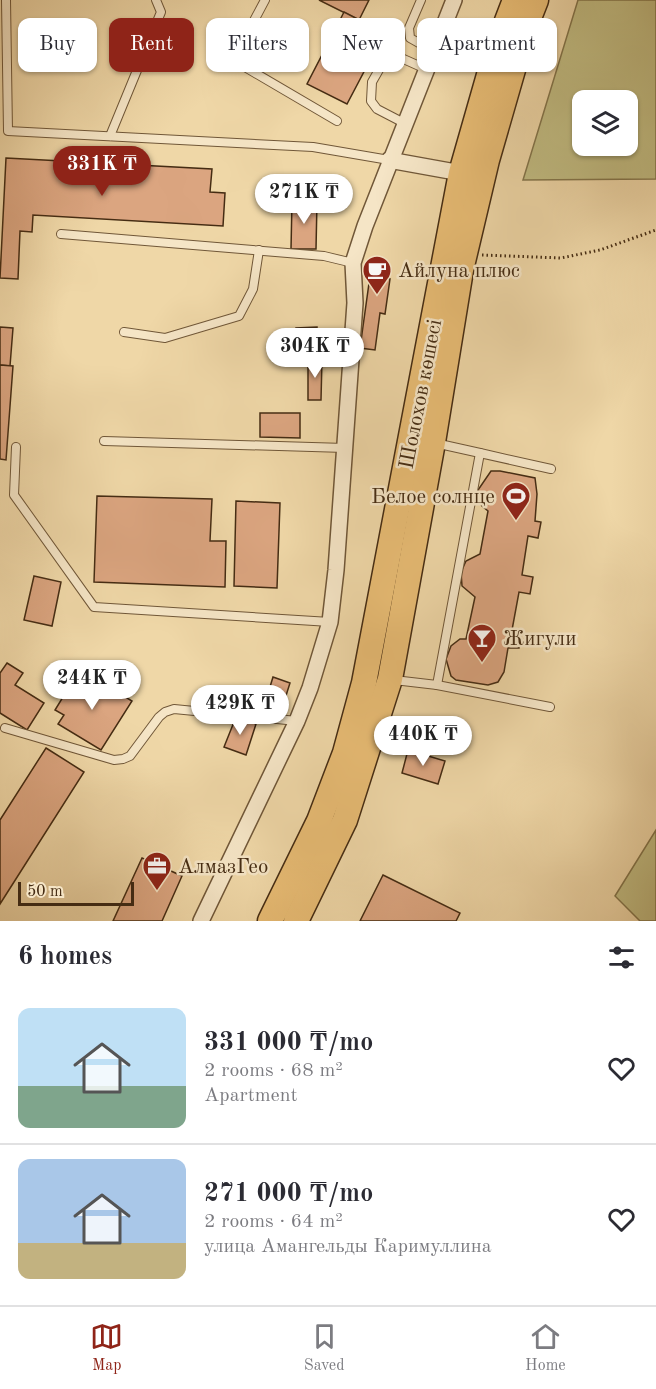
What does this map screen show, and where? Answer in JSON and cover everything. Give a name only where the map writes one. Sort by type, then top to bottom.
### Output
[{"type":"highway","name":"Шолохов көшесі","points":[[270,921],[319,821],[345,753],[364,683],[461,173],[497,46],[515,0]]},
{"type":"highway","name":"Шолохов көшесі","points":[[296,921],[345,820],[390,679],[464,255],[480,187],[525,28],[536,0]]},
{"type":"street","points":[[447,18],[454,0]]},
{"type":"street","points":[[201,921],[297,721],[310,688],[330,622],[336,570],[355,303],[353,263],[389,160],[425,72]]},
{"type":"street","points":[[389,160],[461,173],[480,187]]},
{"type":"lane","points":[[6,0],[4,131],[313,147],[389,160]]},
{"type":"lane","points":[[110,136],[161,12],[156,0]]},
{"type":"lane","points":[[265,0],[233,60],[337,121]]},
{"type":"lane","points":[[417,42],[410,38],[409,28],[421,0]]},
{"type":"lane","points":[[404,123],[377,110],[371,102],[372,82],[384,61],[399,57],[417,65]]},
{"type":"lane","points":[[62,234],[324,256],[353,263]]},
{"type":"lane","points":[[124,332],[165,338],[239,316],[253,289],[260,250]]},
{"type":"lane","points":[[104,441],[345,448]]},
{"type":"lane","points":[[433,442],[552,469]]},
{"type":"lane","points":[[16,447],[14,495],[94,606],[330,622]]},
{"type":"lane","points":[[436,684],[480,453]]},
{"type":"lane","points":[[390,679],[436,684],[550,706]]},
{"type":"lane","points":[[5,728],[114,760],[130,756],[159,717],[174,709],[297,721]]},
{"type":"path","points":[[464,255],[561,258],[600,250],[656,230]]},
{"type":"shaded area","points":[[578,0],[656,0],[656,179],[523,180]]},
{"type":"shaded area","points":[[656,830],[656,921],[640,921],[615,896]]},
{"type":"building","points":[[319,0],[369,0],[360,18],[355,18]]},
{"type":"building","points":[[344,12],[356,18],[341,18]]},
{"type":"building","points":[[321,57],[321,72],[364,72],[347,104],[307,84]]},
{"type":"building","points":[[6,158],[212,169],[210,192],[225,193],[223,226],[33,215],[32,232],[20,231],[18,279],[0,278]]},
{"type":"building","points":[[292,201],[317,201],[316,249],[291,249]]},
{"type":"building","points":[[370,276],[390,279],[385,314],[380,313],[375,350],[360,348]]},
{"type":"building","points":[[0,327],[13,328],[10,366],[0,365]]},
{"type":"building","points":[[317,327],[317,357],[297,357],[296,328]]},
{"type":"building","points":[[308,359],[322,359],[321,400],[308,400]]},
{"type":"building","points":[[0,365],[13,366],[6,460],[0,459]]},
{"type":"building","points":[[260,413],[300,413],[300,438],[260,437]]},
{"type":"building","name":"Белое солнце","points":[[491,471],[535,478],[537,494],[535,521],[541,522],[538,538],[528,536],[522,575],[533,577],[530,594],[519,592],[512,630],[521,632],[519,648],[508,648],[504,672],[498,682],[488,685],[456,680],[451,676],[446,659],[451,646],[460,639],[466,639],[475,597],[462,586],[461,572],[466,561],[480,554],[488,511],[477,498],[478,490]]},
{"type":"building","points":[[97,496],[212,499],[210,541],[226,541],[225,587],[94,582]]},
{"type":"building","points":[[236,501],[280,503],[277,588],[234,586]]},
{"type":"building","points":[[34,576],[61,582],[52,626],[24,620]]},
{"type":"building","points":[[7,663],[23,673],[15,685],[44,703],[27,730],[0,713],[0,673]]},
{"type":"building","points":[[91,676],[132,701],[101,750],[58,724],[64,715],[55,710],[74,679],[85,686]]},
{"type":"building","points":[[273,677],[290,683],[283,705],[266,700]]},
{"type":"building","points":[[236,717],[256,724],[246,755],[224,747]]},
{"type":"building","points":[[46,748],[84,772],[0,904],[0,820]]},
{"type":"building","points":[[408,750],[445,761],[438,784],[402,773]]},
{"type":"building","points":[[142,858],[182,876],[162,921],[113,921]]},
{"type":"building","points":[[383,875],[460,913],[456,921],[360,921]]},
{"type":"place","name":"Айлуна плюс","points":[[377,296]]},
{"type":"place","name":"Белое солнце","points":[[516,522]]},
{"type":"place","name":"Жигули","points":[[482,664]]},
{"type":"place","name":"АлмазГео","points":[[157,892]]}]
